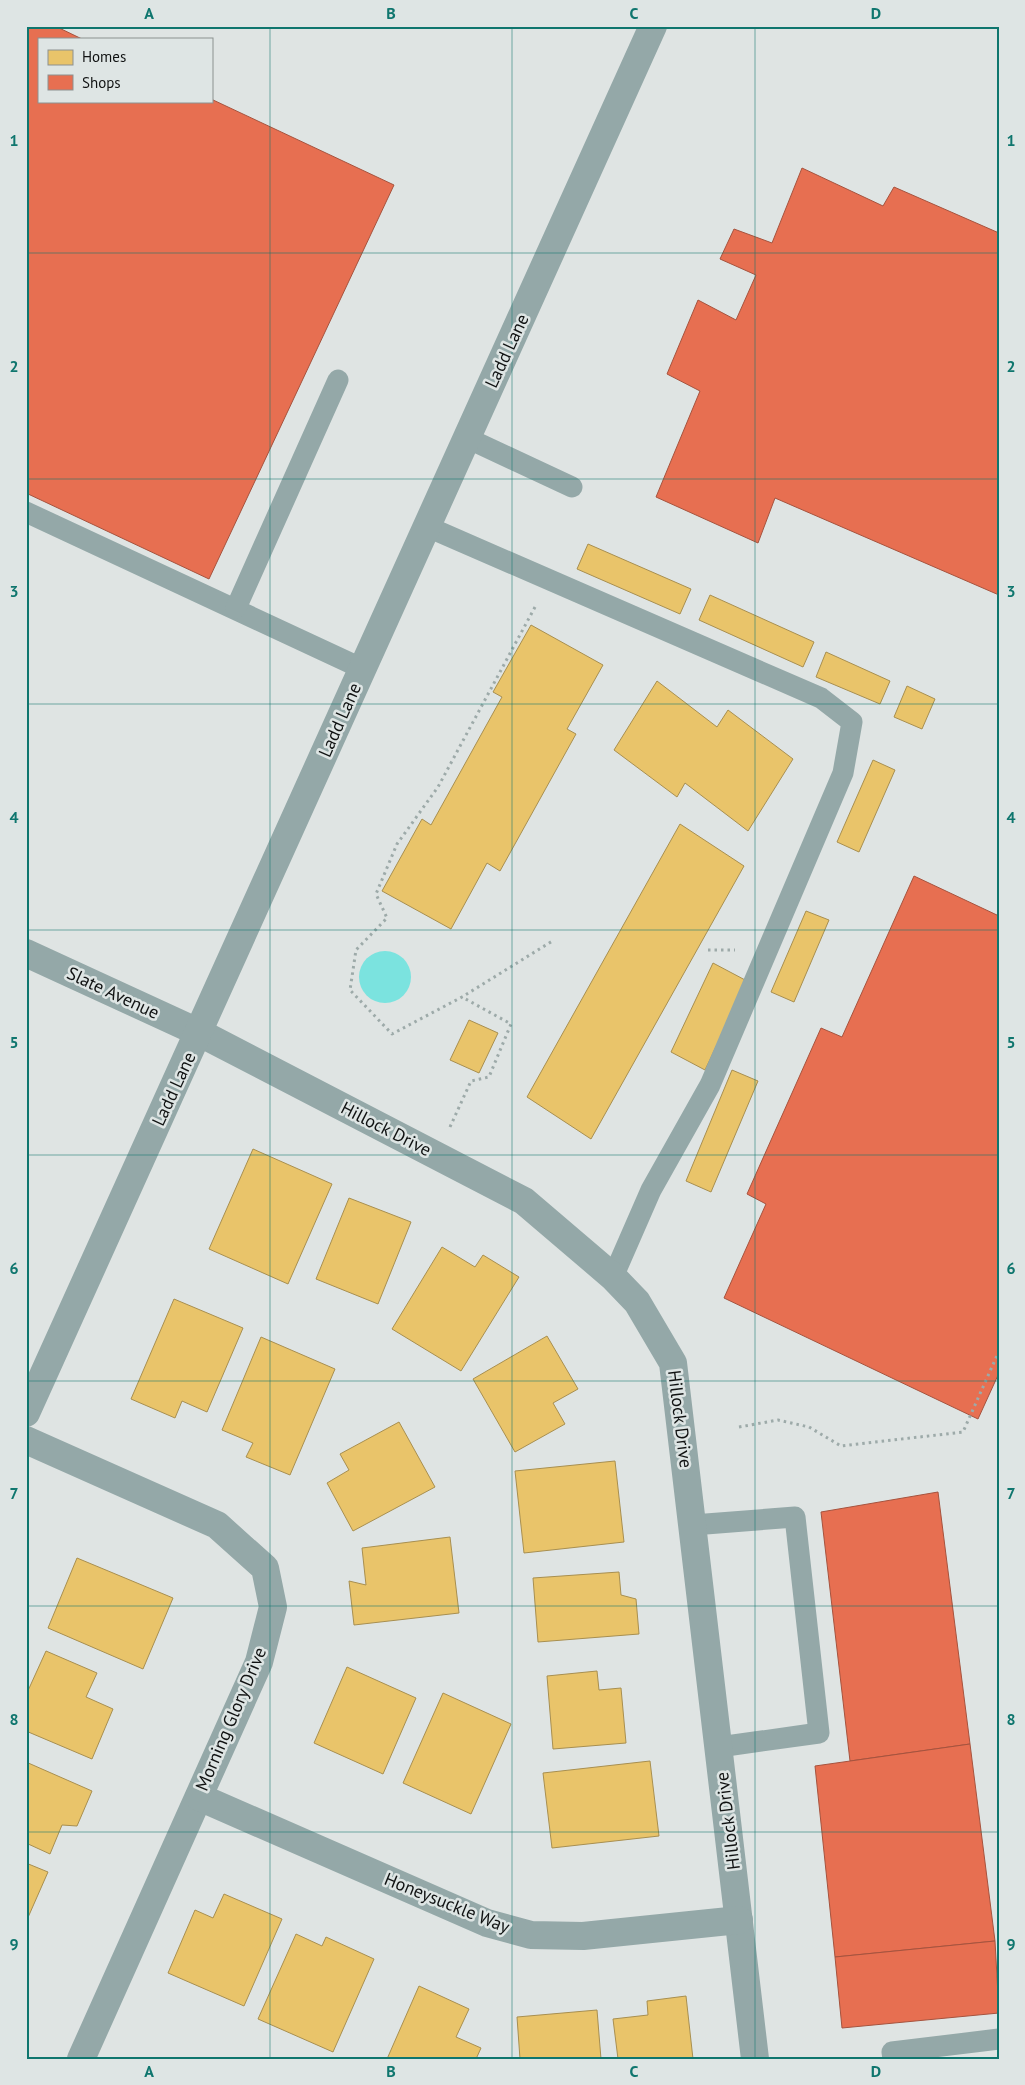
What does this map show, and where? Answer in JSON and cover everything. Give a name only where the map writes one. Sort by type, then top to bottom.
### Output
[{"type":"street","name":"Ladd Lane","points":[[26,1413],[200,1033],[653,26]]},
{"type":"street","name":"Slate Avenue","points":[[26,953],[200,1033]]},
{"type":"street","name":"Hillock Drive","points":[[200,1033],[524,1201],[614,1277],[637,1302],[673,1363],[755,2059]]},
{"type":"street","name":"Morning Glory Drive","points":[[26,1440],[217,1525],[264,1568],[273,1607],[259,1662],[81,2059]]},
{"type":"street","name":"Honeysuckle Way","points":[[199,1797],[487,1923],[531,1935],[583,1936],[739,1920]]},
{"type":"lane","points":[[236,608],[338,380]]},
{"type":"lane","points":[[467,438],[572,487]]},
{"type":"lane","points":[[26,512],[364,669]]},
{"type":"lane","points":[[428,527],[821,698],[852,722],[843,773],[710,1085],[651,1190],[614,1277]]},
{"type":"lane","points":[[693,1524],[795,1517],[819,1733],[719,1747]]},
{"type":"lane","points":[[893,2059],[892,2052],[999,2039]]},
{"type":"path","points":[[528,601],[537,605],[438,786],[397,844],[376,894],[387,918],[356,950],[350,990],[392,1034],[462,996],[554,940]]},
{"type":"path","points":[[708,950],[736,950]]},
{"type":"path","points":[[437,1156],[471,1081],[489,1077],[511,1024],[462,996]]},
{"type":"path","points":[[739,1427],[778,1420],[808,1427],[841,1446],[963,1432],[999,1351]]},
{"type":"water","points":[[385,951],[395,953],[403,959],[409,967],[411,977],[409,987],[403,995],[395,1001],[385,1003],[375,1001],[367,995],[361,987],[359,977],[361,967],[367,959],[375,953]]},
{"type":"building: Homes","points":[[588,544],[691,589],[680,614],[577,569]]},
{"type":"building: Homes","points":[[710,595],[814,642],[803,667],[699,620]]},
{"type":"building: Homes","points":[[531,625],[603,665],[567,729],[576,734],[500,871],[487,863],[451,929],[382,891],[422,819],[431,825],[502,697],[493,692]]},
{"type":"building: Homes","points":[[826,652],[890,681],[880,704],[816,677]]},
{"type":"building: Homes","points":[[657,681],[717,727],[728,710],[793,759],[748,831],[685,783],[677,797],[614,750]]},
{"type":"building: Homes","points":[[907,686],[935,699],[922,729],[894,717]]},
{"type":"building: Homes","points":[[873,760],[895,770],[859,852],[837,842]]},
{"type":"building: Homes","points":[[680,824],[744,866],[591,1139],[527,1097]]},
{"type":"building: Homes","points":[[806,911],[829,920],[794,1002],[771,992]]},
{"type":"building: Homes","points":[[713,963],[747,981],[705,1070],[671,1052]]},
{"type":"building: Homes","points":[[469,1020],[498,1033],[479,1073],[450,1060]]},
{"type":"building: Homes","points":[[732,1070],[758,1081],[711,1192],[686,1181]]},
{"type":"building: Homes","points":[[253,1149],[332,1184],[288,1284],[209,1249]]},
{"type":"building: Homes","points":[[349,1198],[411,1222],[378,1304],[316,1279]]},
{"type":"building: Homes","points":[[442,1247],[475,1267],[483,1255],[519,1277],[461,1371],[392,1329]]},
{"type":"building: Homes","points":[[174,1299],[243,1328],[207,1412],[182,1401],[175,1418],[131,1399]]},
{"type":"building: Homes","points":[[547,1336],[578,1389],[553,1403],[565,1424],[515,1452],[473,1379]]},
{"type":"building: Homes","points":[[261,1337],[335,1369],[290,1475],[246,1457],[253,1443],[222,1430]]},
{"type":"building: Homes","points":[[399,1422],[435,1487],[353,1531],[327,1483],[349,1470],[340,1454]]},
{"type":"building: Homes","points":[[615,1461],[624,1542],[524,1553],[515,1471]]},
{"type":"building: Homes","points":[[450,1537],[459,1613],[354,1625],[349,1581],[366,1585],[362,1548]]},
{"type":"building: Homes","points":[[77,1558],[173,1598],[143,1669],[48,1628]]},
{"type":"building: Homes","points":[[619,1572],[621,1595],[636,1599],[639,1634],[538,1642],[533,1578]]},
{"type":"building: Homes","points":[[46,1651],[97,1673],[86,1697],[113,1709],[92,1759],[26,1731],[26,1695]]},
{"type":"building: Homes","points":[[347,1667],[416,1698],[383,1774],[314,1743]]},
{"type":"building: Homes","points":[[597,1671],[599,1690],[621,1688],[626,1743],[553,1749],[547,1676]]},
{"type":"building: Homes","points":[[443,1693],[511,1724],[471,1814],[403,1783]]},
{"type":"building: Homes","points":[[650,1761],[659,1836],[552,1848],[543,1773]]},
{"type":"building: Homes","points":[[26,1762],[92,1791],[77,1826],[62,1825],[50,1854],[26,1843]]},
{"type":"building: Homes","points":[[26,1863],[48,1872],[26,1922]]},
{"type":"building: Homes","points":[[224,1894],[282,1919],[244,2006],[168,1973],[195,1910],[213,1918]]},
{"type":"building: Homes","points":[[296,1934],[322,1946],[326,1937],[374,1959],[333,2052],[258,2019]]},
{"type":"building: Homes","points":[[419,1986],[469,2009],[456,2037],[481,2048],[476,2059],[387,2059]]},
{"type":"building: Homes","points":[[686,1996],[693,2059],[618,2059],[613,2019],[648,2015],[647,2001]]},
{"type":"building: Homes","points":[[597,2010],[601,2059],[520,2059],[517,2017]]},
{"type":"building: Shops","points":[[26,26],[55,26],[80,38],[38,38],[38,102],[212,102],[212,99],[394,185],[209,579],[26,493]]},
{"type":"building: Shops","points":[[802,168],[883,206],[894,187],[999,233],[999,595],[775,498],[758,543],[656,497],[700,391],[667,374],[698,300],[736,320],[756,275],[720,259],[734,229],[772,243]]},
{"type":"building: Shops","points":[[914,876],[999,916],[999,1373],[978,1419],[724,1298],[766,1204],[747,1194],[821,1028],[842,1037]]},
{"type":"building: Shops","points":[[938,1492],[970,1744],[850,1761],[821,1512]]},
{"type":"building: Shops","points":[[970,1744],[995,1941],[835,1957],[815,1766]]},
{"type":"building: Shops","points":[[995,1941],[999,2013],[842,2028],[835,1957]]}]
